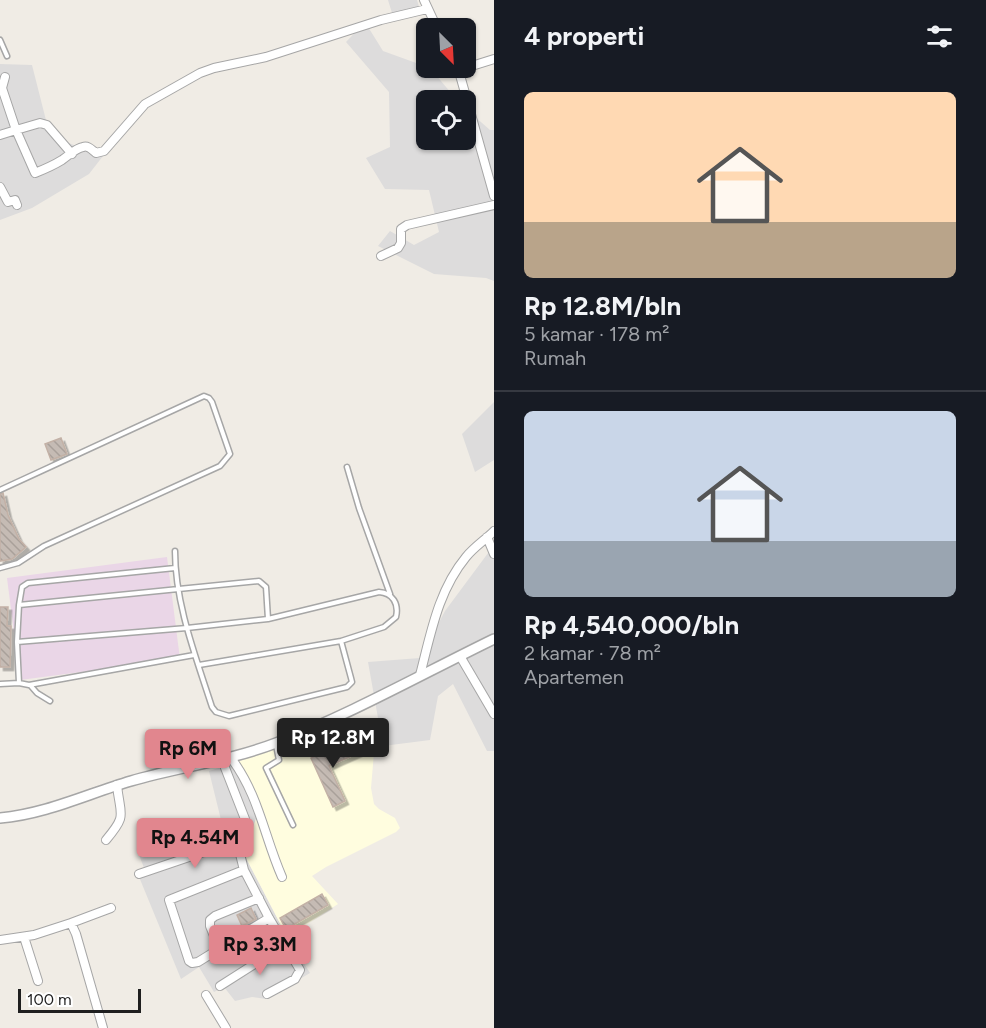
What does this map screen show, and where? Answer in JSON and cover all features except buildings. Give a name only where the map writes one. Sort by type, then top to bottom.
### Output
[{"type":"street","points":[[424,0],[432,18]]},
{"type":"street","points":[[5,77],[2,88],[15,130],[36,173],[86,146],[96,153],[104,151],[145,104],[207,70],[266,57],[427,9]]},
{"type":"street","points":[[476,64],[494,59]]},
{"type":"street","points":[[461,78],[494,196]]},
{"type":"street","points":[[0,135],[40,123],[46,125],[72,153]]},
{"type":"street","points":[[0,187],[8,202],[14,200],[17,206]]},
{"type":"street","points":[[381,256],[398,248],[401,243],[401,229],[406,225],[494,205]]},
{"type":"street","points":[[420,675],[439,604],[453,575],[468,555],[494,531]]},
{"type":"street","points":[[487,537],[494,554]]},
{"type":"street","points":[[0,818],[75,801],[117,785],[227,759],[275,743],[367,702],[494,639]]},
{"type":"street","points":[[460,656],[494,714]]},
{"type":"street","points":[[227,759],[246,825],[240,854],[244,870],[269,918],[300,967],[300,974],[295,979],[267,994]]},
{"type":"street","points":[[227,759],[242,772],[258,804],[272,854],[282,877]]},
{"type":"street","points":[[106,840],[119,824],[122,811],[117,785]]},
{"type":"street","points":[[139,874],[242,839]]},
{"type":"street","points":[[244,870],[169,900],[190,963],[198,962],[269,918]]},
{"type":"street","points":[[219,948],[210,926],[212,918],[259,898]]},
{"type":"street","points":[[0,940],[24,937],[111,908]]},
{"type":"street","points":[[70,923],[76,934],[104,1028]]},
{"type":"street","points":[[24,937],[38,981]]},
{"type":"street","points":[[220,986],[286,944]]},
{"type":"street","points":[[206,995],[226,1028]]},
{"type":"lane","points":[[0,40],[7,56]]},
{"type":"lane","points":[[0,489],[204,396],[212,402],[230,453],[220,466],[44,546],[18,563],[0,568]]},
{"type":"lane","points":[[199,665],[341,641],[384,627],[393,621],[397,613],[393,598],[359,508],[347,467]]},
{"type":"lane","points":[[175,551],[175,568],[187,628],[194,655],[212,707],[216,712],[228,716],[350,685],[351,678],[341,641]]},
{"type":"lane","points":[[19,683],[17,642],[22,587],[28,583],[175,568]]},
{"type":"lane","points":[[19,605],[179,587],[259,581],[266,587],[268,619]]},
{"type":"lane","points":[[17,642],[268,619],[379,592],[391,595]]},
{"type":"lane","points":[[0,684],[29,685],[194,655]]},
{"type":"lane","points":[[29,685],[50,700]]},
{"type":"lane","points":[[275,743],[279,760],[266,768],[293,825]]},
{"type":"shaded area","points":[[388,0],[417,0],[421,13],[392,13]]},
{"type":"shaded area","points":[[365,22],[383,51],[416,63],[416,78],[438,78],[449,90],[416,90],[416,150],[476,150],[476,118],[490,130],[494,130],[494,281],[486,278],[434,274],[378,246],[390,231],[414,245],[439,232],[429,190],[385,189],[366,158],[390,147],[389,92],[346,42]]},
{"type":"shaded area","points":[[0,64],[32,65],[50,136],[103,156],[89,174],[32,208],[0,220]]},
{"type":"shaded area","points":[[494,402],[494,460],[475,472],[462,434]]},
{"type":"shaded area","points":[[494,545],[494,751],[487,751],[453,684],[438,696],[430,740],[383,746],[368,662],[420,658],[445,611]]},
{"type":"shaded area","points":[[167,557],[180,659],[20,680],[7,578]]},
{"type":"shaded area","points":[[376,729],[371,788],[374,804],[395,818],[400,828],[312,876],[338,904],[287,937],[244,854],[258,813],[231,764],[295,742],[301,756],[335,741],[337,744]]},
{"type":"shaded area","points":[[231,764],[258,813],[244,854],[287,937],[310,973],[266,999],[252,997],[235,1001],[224,987],[214,992],[199,967],[181,979],[137,872],[144,868],[138,852],[221,820],[209,771]]}]
